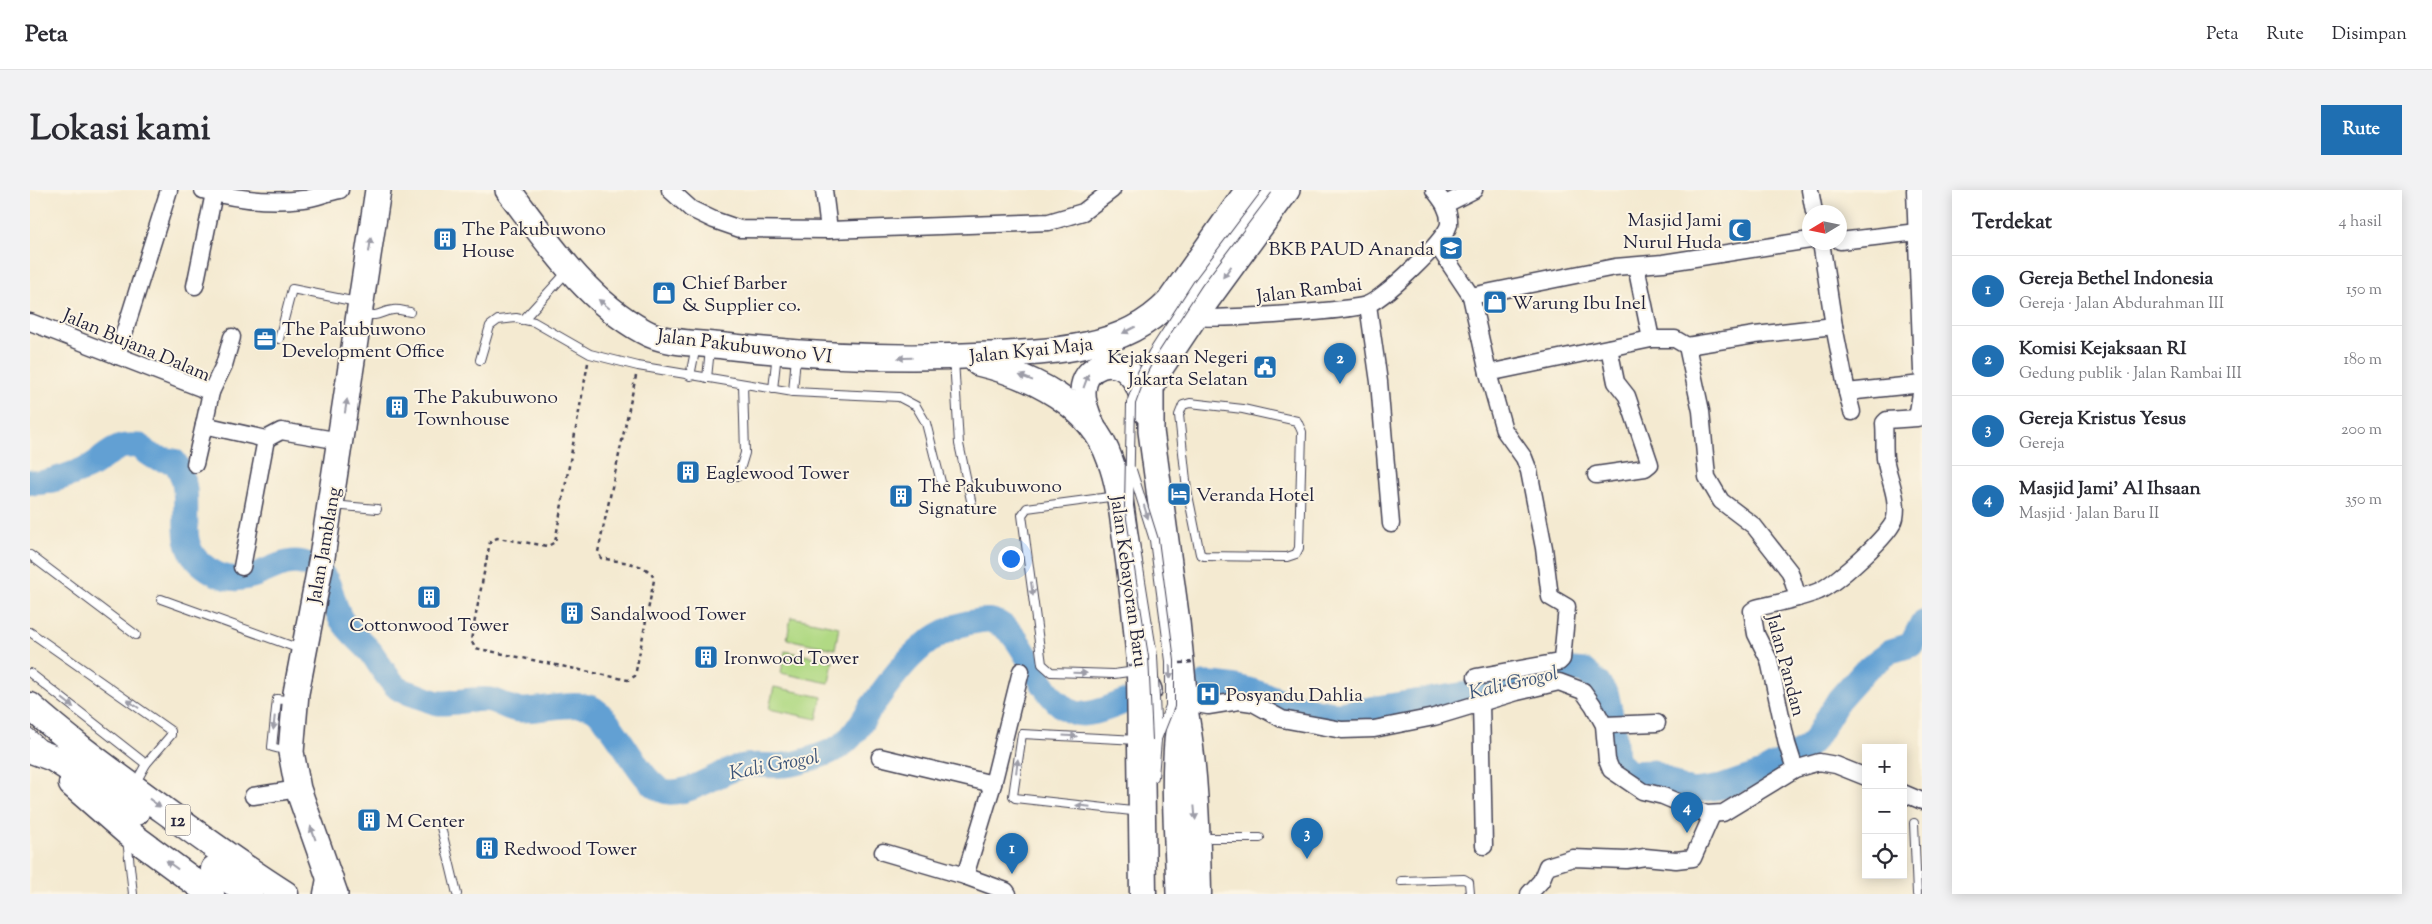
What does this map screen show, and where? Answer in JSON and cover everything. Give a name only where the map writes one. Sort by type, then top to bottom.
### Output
[{"type":"highway","points":[[1140,671],[1149,741],[1142,818],[1143,894]]},
{"type":"highway","name":"12","points":[[30,706],[70,746],[249,894]]},
{"type":"highway","points":[[1185,707],[1198,839],[1198,894]]},
{"type":"highway","name":"12","points":[[31,746],[52,758],[86,771],[125,792],[285,894]]},
{"type":"highway","name":"12","points":[[31,746],[127,832],[211,894]]},
{"type":"highway","name":"12","points":[[70,746],[86,771]]},
{"type":"main road","name":"Jalan Jamblang","points":[[328,876],[298,789],[291,752],[295,701],[303,650],[322,558],[378,190]]},
{"type":"main road","name":"Jalan Pakubuwono VI","points":[[508,190],[570,269],[595,297],[644,332],[665,339],[787,353],[881,358],[954,357]]},
{"type":"main road","name":"Jalan Kyai Maja","points":[[954,357],[1054,350],[1102,342],[1142,324],[1169,302],[1248,190]]},
{"type":"main road","points":[[1151,431],[1150,403],[1154,380],[1193,319],[1287,190]]},
{"type":"main road","name":"Jalan Kebayoran Baru","points":[[954,357],[998,368],[1034,380],[1062,398],[1093,428],[1110,459],[1119,496],[1140,671],[1155,702],[1165,751],[1165,894]]},
{"type":"main road","points":[[1093,428],[1086,409],[1084,385],[1092,370],[1102,365],[1112,364],[1128,372],[1136,382],[1151,431]]},
{"type":"main road","name":"Jalan Kebayoran Baru","points":[[1151,431],[1177,622],[1185,707],[1178,729],[1165,795],[1179,894]]},
{"type":"street","points":[[117,356],[169,190]]},
{"type":"street","points":[[195,286],[216,192],[269,201],[301,200],[340,190]]},
{"type":"street","points":[[670,190],[691,209],[740,229],[829,230],[1049,222],[1082,212],[1112,190]]},
{"type":"street","points":[[824,190],[829,230]]},
{"type":"street","points":[[1434,190],[1446,204],[1474,190]]},
{"type":"street","points":[[1810,190],[1813,205]]},
{"type":"street","points":[[1915,190],[1922,370]]},
{"type":"street","name":"Jalan Rambai","points":[[1193,319],[1223,319],[1368,305],[1418,264],[1437,245],[1448,225],[1446,204]]},
{"type":"street","points":[[1847,240],[1917,232]]},
{"type":"street","points":[[1471,296],[1588,272],[1802,241]]},
{"type":"street","points":[[1437,245],[1471,296],[1488,373],[1504,430],[1524,458],[1529,470],[1544,548],[1550,597],[1565,604],[1566,608],[1562,658],[1559,662],[1476,677]]},
{"type":"street","points":[[1822,250],[1834,326],[1852,412]]},
{"type":"street","points":[[1636,266],[1651,339]]},
{"type":"street","points":[[1169,302],[1193,319]]},
{"type":"street","points":[[1368,305],[1379,382],[1391,524]]},
{"type":"street","name":"Jalan Bujana Dalam","points":[[30,322],[211,392],[195,464]]},
{"type":"street","points":[[1488,373],[1651,339],[1674,339],[1687,346],[1756,335],[1834,326]]},
{"type":"street","points":[[211,392],[224,365],[232,337]]},
{"type":"street","points":[[1687,346],[1701,411],[1707,477],[1721,501],[1754,526],[1790,572],[1798,598]]},
{"type":"street","points":[[1596,475],[1645,468],[1650,464],[1627,396],[1616,382],[1609,348]]},
{"type":"street","points":[[1847,392],[1922,385]]},
{"type":"street","name":"Jalan Pandan","points":[[1794,766],[1787,744],[1768,660],[1756,634],[1752,611],[1756,608],[1798,598],[1821,590],[1853,565],[1887,533],[1895,518],[1895,496],[1885,457],[1884,423],[1894,418],[1917,418],[1922,385]]},
{"type":"street","points":[[204,424],[266,439],[282,430],[341,441]]},
{"type":"street","points":[[242,566],[266,439]]},
{"type":"street","points":[[965,876],[993,784],[1021,670]]},
{"type":"street","points":[[1185,707],[1208,706],[1239,701],[1246,702],[1282,719],[1342,730],[1374,729],[1407,723],[1559,682],[1583,691],[1614,725]]},
{"type":"street","points":[[1480,702],[1484,846]]},
{"type":"street","points":[[1614,725],[1657,723]]},
{"type":"street","points":[[1614,725],[1607,760],[1611,770],[1642,791],[1664,796],[1712,815],[1723,813],[1794,766],[1819,762],[1836,765],[1862,776]]},
{"type":"street","points":[[880,757],[993,784]]},
{"type":"street","points":[[252,796],[298,789]]},
{"type":"street","points":[[1907,795],[1922,801]]},
{"type":"street","points":[[1529,894],[1541,881],[1548,866],[1573,858],[1626,860],[1645,857],[1676,860],[1693,858],[1712,815]]},
{"type":"street","points":[[883,852],[965,876],[1006,891],[1008,894]]},
{"type":"lane","points":[[1165,795],[1149,741],[1153,656],[1129,506],[1129,426],[1131,402],[1142,373],[1152,354],[1198,283],[1268,190]]},
{"type":"lane","points":[[523,320],[570,269]]},
{"type":"lane","points":[[279,338],[292,289],[361,308],[374,316],[381,316],[395,310],[410,312]]},
{"type":"lane","points":[[480,360],[490,326],[498,320],[523,320],[534,322],[590,354],[638,366],[793,392],[899,397],[916,406],[926,423],[942,486]]},
{"type":"lane","points":[[690,376],[703,343]]},
{"type":"lane","points":[[703,343],[707,378]]},
{"type":"lane","points":[[773,389],[787,353]]},
{"type":"lane","points":[[787,353],[793,392]]},
{"type":"lane","points":[[954,357],[959,444],[972,505]]},
{"type":"lane","points":[[738,476],[745,453],[743,384]]},
{"type":"lane","points":[[1190,403],[1243,408],[1294,420],[1300,426],[1302,432],[1299,548],[1292,557],[1204,556],[1198,550],[1187,490],[1179,415],[1183,405],[1190,403]]},
{"type":"lane","points":[[1130,465],[1154,540],[1170,661],[1170,706],[1149,741]]},
{"type":"lane","points":[[1160,490],[1187,490]]},
{"type":"lane","points":[[1119,496],[1027,508],[1022,515],[1042,664],[1046,670],[1051,672],[1114,674],[1140,671]]},
{"type":"lane","points":[[330,505],[378,509]]},
{"type":"lane","points":[[30,555],[136,635]]},
{"type":"lane","points":[[161,599],[303,650]]},
{"type":"lane","points":[[30,632],[171,730],[171,735],[125,792]]},
{"type":"lane","points":[[30,673],[146,764]]},
{"type":"lane","points":[[1142,818],[1132,811],[1013,796],[1022,734],[1149,741]]},
{"type":"lane","points":[[440,823],[457,894]]},
{"type":"lane","points":[[1914,823],[1918,894]]},
{"type":"lane","points":[[127,832],[133,894]]},
{"type":"lane","points":[[1198,839],[1260,838]]},
{"type":"lane","points":[[1401,881],[1464,879],[1469,882],[1470,894]]},
{"type":"path","points":[[590,354],[555,542],[548,546],[497,538],[490,542],[471,640],[475,648],[628,680],[635,676],[654,580],[653,574],[647,568],[601,558],[598,552],[638,366]]},
{"type":"green space","points":[[791,617],[839,627],[835,649],[787,639]]},
{"type":"green space","points":[[785,651],[833,661],[829,683],[781,673]]},
{"type":"green space","points":[[774,687],[822,697],[817,719],[769,709]]},
{"type":"waterway","name":"Kali Grogol","points":[[30,482],[41,483],[74,473],[91,466],[116,449],[126,446],[140,446],[143,450],[159,459],[174,461],[185,487],[187,541],[191,552],[199,562],[217,574],[232,579],[246,578],[272,568],[297,562],[311,566],[328,583],[341,619],[371,652],[390,680],[400,689],[439,703],[484,699],[520,710],[588,706],[603,717],[649,781],[659,789],[669,792],[686,790],[740,767],[795,763],[835,750],[852,735],[889,682],[911,657],[936,636],[967,623],[990,620],[1004,627],[1015,637],[1051,695],[1062,706],[1075,713],[1093,713],[1124,702]]},
{"type":"waterway","name":"Kali Grogol","points":[[1204,684],[1239,687],[1304,708],[1338,714],[1510,687],[1562,669],[1584,671],[1598,683],[1607,696],[1614,730],[1616,761],[1629,773],[1653,772],[1680,788],[1693,791],[1721,787],[1762,773],[1805,749],[1815,739],[1839,699],[1864,671],[1891,651],[1911,645],[1922,623]]},
{"type":"place","name":"Masjid Jami Nurul Huda","points":[[1740,230]]},
{"type":"place","name":"The Pakubuwono House","points":[[445,239]]},
{"type":"place","name":"BKB PAUD Ananda","points":[[1451,248]]},
{"type":"place","name":"Chief Barber & Supplier co.","points":[[664,293]]},
{"type":"place","name":"Warung Ibu Inel","points":[[1495,302]]},
{"type":"place","name":"The Pakubuwono Development Office","points":[[265,339]]},
{"type":"place","name":"Kejaksaan Negeri Jakarta Selatan","points":[[1265,367]]},
{"type":"place","name":"Komisi Kejaksaan RI","points":[[1340,384]]},
{"type":"place","name":"The Pakubuwono Townhouse","points":[[397,407]]},
{"type":"place","name":"Eaglewood Tower","points":[[688,472]]},
{"type":"place","name":"Veranda Hotel","points":[[1179,494]]},
{"type":"place","name":"The Pakubuwono Signature","points":[[901,496]]},
{"type":"place","name":"Cottonwood Tower","points":[[429,597]]},
{"type":"place","name":"Sandalwood Tower","points":[[572,613]]},
{"type":"place","name":"Ironwood Tower","points":[[706,657]]},
{"type":"place","name":"Posyandu Dahlia","points":[[1208,694]]},
{"type":"place","name":"M Center","points":[[369,820]]},
{"type":"place","name":"Masjid Jami' Al Ihsaan","points":[[1687,833]]},
{"type":"place","name":"Redwood Tower","points":[[487,848]]},
{"type":"place","name":"Gereja Kristus Yesus","points":[[1307,859]]},
{"type":"place","name":"Gereja Bethel Indonesia","points":[[1012,874]]}]
